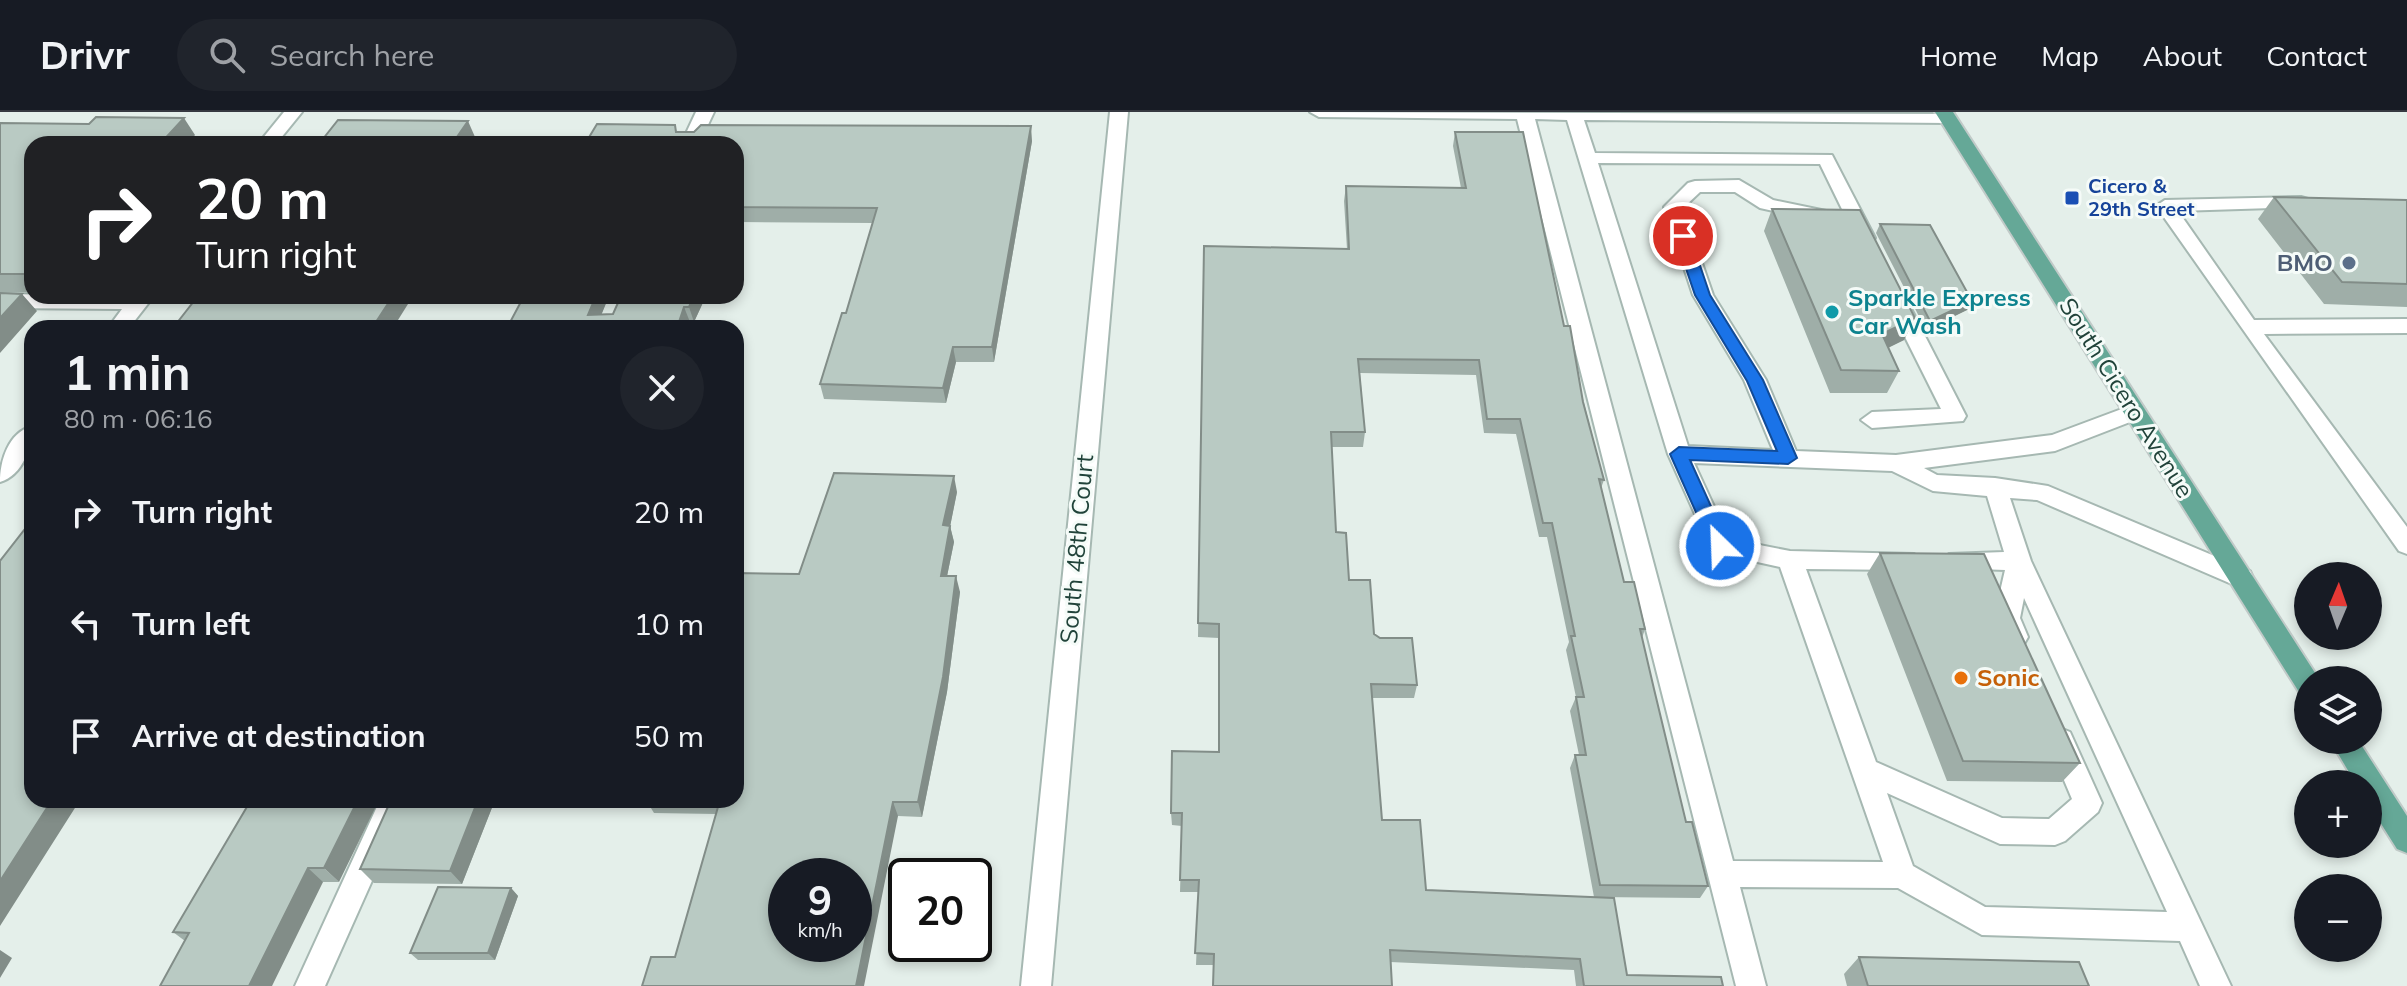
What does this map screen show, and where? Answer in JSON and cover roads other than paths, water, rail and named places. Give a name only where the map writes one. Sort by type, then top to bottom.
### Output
[{"type":"main road","name":"South Cicero Avenue","points":[[1946,115],[2297,666]]},
{"type":"main road","points":[[2352,754],[2407,840]]},
{"type":"street","points":[[274,136],[293,112]]},
{"type":"street","points":[[694,136],[705,112]]},
{"type":"street","name":"South 48th Court","points":[[1036,986],[1119,112]]},
{"type":"street","points":[[1319,112],[1946,115]]},
{"type":"street","points":[[1524,113],[1751,986]]},
{"type":"street","points":[[1574,115],[1679,454],[1720,546],[1790,560],[2019,561]]},
{"type":"street","points":[[1587,158],[1826,159],[1872,251]]},
{"type":"street","points":[[1788,458],[1755,380],[1703,295],[1673,207],[1695,187],[1739,186],[1767,204],[1858,223]]},
{"type":"street","points":[[2324,202],[2165,206],[2248,327],[2407,545]]},
{"type":"street","points":[[1872,420],[1955,416],[1886,278]]},
{"type":"street","points":[[0,301],[24,301]]},
{"type":"street","points":[[124,320],[137,304]]},
{"type":"street","points":[[2248,327],[2407,326]]},
{"type":"street","points":[[1679,454],[1896,463],[2055,443],[2135,412]]},
{"type":"street","points":[[0,474],[24,444]]},
{"type":"street","points":[[1896,463],[1933,483],[2040,492],[2241,578]]},
{"type":"street","points":[[1995,486],[2019,561],[2216,986]]},
{"type":"street","points":[[1790,560],[1902,875]]},
{"type":"street","points":[[2019,561],[2007,618],[2025,661]]},
{"type":"street","points":[[1864,770],[2000,831],[2055,832],[2088,803],[2051,718]]},
{"type":"street","points":[[310,986],[390,808]]},
{"type":"street","points":[[1722,874],[1902,875],[1982,921],[2187,927]]},
{"type":"place","name":"Cicero & 29th Street","points":[[2072,198]]},
{"type":"place","name":"BMO","points":[[2349,263]]},
{"type":"place","name":"Sparkle Express Car Wash","points":[[1832,312]]},
{"type":"place","name":"Sonic","points":[[1961,678]]}]
